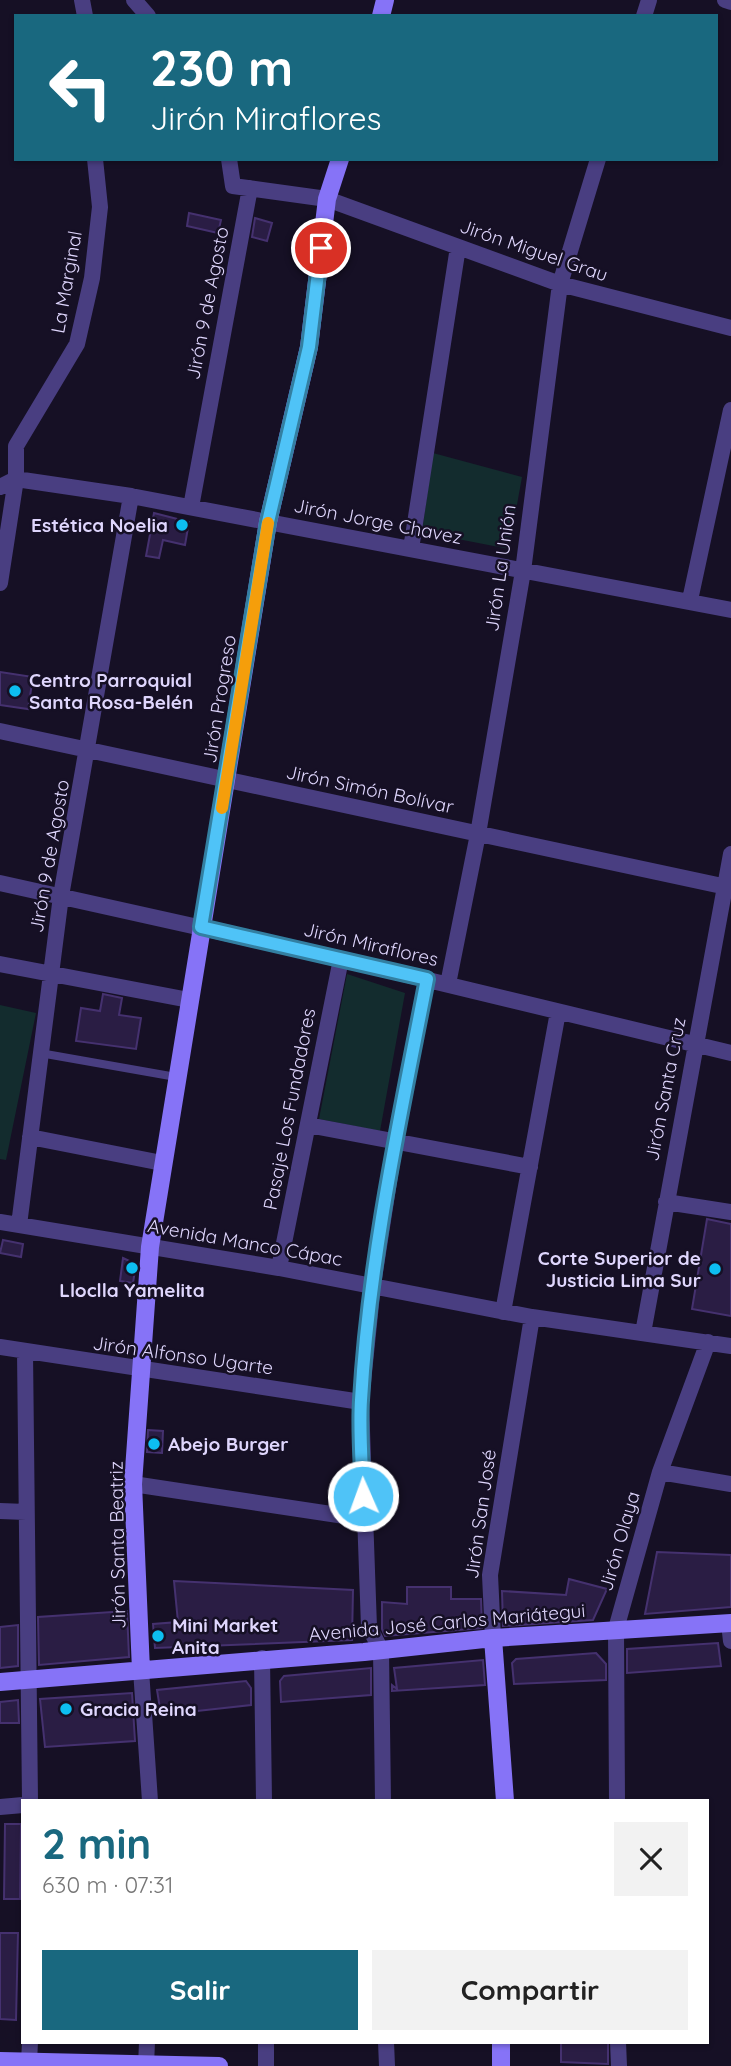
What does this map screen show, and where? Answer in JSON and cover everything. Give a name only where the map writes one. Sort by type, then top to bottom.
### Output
[{"type":"street","points":[[134,0],[146,14]]},
{"type":"street","points":[[725,0],[731,2]]},
{"type":"street","name":"La Marginal","points":[[0,583],[16,480],[16,446],[77,344],[92,278],[100,207],[95,161]]},
{"type":"street","name":"Jirón Miguel Grau","points":[[229,161],[233,186],[327,199],[559,284],[731,328]]},
{"type":"street","name":"Jirón Progreso","points":[[150,1247],[268,522],[309,347],[327,199],[339,161]]},
{"type":"street","name":"Jirón La Unión","points":[[447,984],[478,834],[523,570],[559,284],[596,161]]},
{"type":"street","name":"Jirón 9 de Agosto","points":[[191,508],[250,188]]},
{"type":"street","points":[[411,549],[458,247]]},
{"type":"street","points":[[690,600],[731,410]]},
{"type":"street","points":[[0,487],[16,480]]},
{"type":"street","name":"Jirón Jorge Chavez","points":[[16,480],[131,496],[690,600],[731,610]]},
{"type":"street","name":"Jirón 9 de Agosto","points":[[19,1225],[61,896],[89,752],[131,496]]},
{"type":"street","name":"Jirón Simón Bolívar","points":[[0,731],[728,887]]},
{"type":"street","name":"Jirón Santa Cruz","points":[[643,1333],[695,1045],[728,887],[731,854]]},
{"type":"street","name":"Jirón Miraflores","points":[[0,883],[341,959],[731,1053]]},
{"type":"street","name":"Pasaje Los Fundadores","points":[[279,1268],[341,959]]},
{"type":"street","points":[[0,964],[189,1000]]},
{"type":"street","points":[[383,1799],[381,1650],[369,1627],[360,1402],[373,1285],[395,1143],[427,979]]},
{"type":"street","points":[[503,1312],[558,1012]]},
{"type":"street","points":[[308,1125],[530,1167]]},
{"type":"street","points":[[30,1137],[162,1163]]},
{"type":"street","points":[[666,1202],[731,1212]]},
{"type":"street","name":"Avenida Manco Cápac","points":[[0,1222],[279,1268],[533,1318],[731,1346]]},
{"type":"street","name":"Jirón Santa Beatriz","points":[[150,1247],[133,1484],[150,1799]]},
{"type":"street","name":"Jirón San José","points":[[505,1799],[490,1575],[533,1318]]},
{"type":"street","name":"Jirón Olaya","points":[[617,1799],[616,1629],[660,1472],[708,1342]]},
{"type":"street","name":"Jirón Alfonso Ugarte","points":[[0,1347],[141,1371],[360,1402]]},
{"type":"street","points":[[25,1352],[30,1799]]},
{"type":"street","points":[[660,1472],[731,1484]]},
{"type":"street","points":[[133,1484],[364,1519]]},
{"type":"street","points":[[0,1511],[26,1512]]},
{"type":"street","name":"Avenida José Carlos Mariátegui","points":[[0,1682],[616,1629],[730,1629]]},
{"type":"street","points":[[262,1658],[264,1799]]},
{"type":"street","points":[[0,1807],[21,1805]]},
{"type":"street","points":[[29,2062],[30,2044]]},
{"type":"street","points":[[146,2065],[147,2044]]},
{"type":"street","points":[[266,2044],[266,2066]]},
{"type":"street","points":[[386,2044],[387,2066]]},
{"type":"street","points":[[500,2066],[501,2044]]},
{"type":"street","points":[[618,2044],[619,2066]]},
{"type":"street","points":[[0,2061],[219,2066]]},
{"type":"lane","points":[[40,1053],[176,1077]]},
{"type":"green space","points":[[433,453],[522,477],[509,549],[422,532]]},
{"type":"green space","points":[[347,974],[405,993],[380,1131],[319,1119]]},
{"type":"green space","points":[[0,1005],[36,1013],[6,1160],[0,1159]]},
{"type":"building","points":[[189,213],[221,220],[218,233],[187,226]]},
{"type":"building","points":[[255,218],[272,223],[267,241],[252,237]]},
{"type":"building","points":[[154,513],[189,522],[185,545],[163,540],[159,558],[146,556]]},
{"type":"building","name":"Centro Parroquial Santa Rosa-Belén","points":[[0,672],[33,677],[28,709],[0,705]]},
{"type":"building","points":[[103,994],[122,998],[119,1015],[141,1018],[136,1049],[76,1041],[81,1008],[100,1011]]},
{"type":"building","name":"Corte Superior de Justicia Lima Sur","points":[[707,1219],[731,1224],[731,1316],[692,1309]]},
{"type":"building","points":[[3,1240],[23,1244],[21,1257],[0,1253]]},
{"type":"building","points":[[123,1258],[136,1264],[133,1283],[120,1281]]},
{"type":"building","points":[[148,1430],[163,1431],[162,1453],[147,1452]]},
{"type":"building","points":[[657,1552],[731,1555],[731,1607],[645,1614]]},
{"type":"building","points":[[569,1579],[607,1589],[593,1620],[503,1626],[502,1591],[566,1595]]},
{"type":"building","points":[[174,1581],[353,1590],[352,1640],[155,1648],[153,1624],[178,1622]]},
{"type":"building","points":[[407,1587],[451,1587],[451,1599],[481,1599],[482,1628],[385,1636],[382,1629],[382,1602],[407,1604]]},
{"type":"building","points":[[127,1611],[129,1657],[39,1665],[38,1617]]},
{"type":"building","points":[[18,1625],[18,1666],[0,1668],[0,1627]]},
{"type":"building","points":[[718,1643],[721,1666],[627,1673],[627,1649]]},
{"type":"building","points":[[596,1653],[606,1664],[606,1680],[514,1684],[512,1663],[516,1659]]},
{"type":"building","points":[[483,1660],[485,1685],[392,1691],[392,1685],[397,1689],[394,1668]]},
{"type":"building","points":[[371,1668],[371,1695],[281,1702],[280,1681],[284,1676]]},
{"type":"building","points":[[246,1681],[251,1688],[251,1705],[161,1715],[157,1690]]},
{"type":"building","points":[[132,1693],[135,1741],[45,1747],[40,1699]]},
{"type":"building","points":[[18,1700],[19,1723],[0,1723],[0,1702]]},
{"type":"building","points":[[5,1824],[21,1824],[20,1899],[4,1899]]},
{"type":"building","points":[[0,1933],[18,1933],[16,2020],[0,2019]]},
{"type":"building","points":[[561,2044],[608,2044],[608,2064],[561,2062]]},
{"type":"slow traffic","points":[[222,808],[268,523]]},
{"type":"place","name":"Estética Noelia","points":[[182,525]]},
{"type":"place","name":"Centro Parroquial Santa Rosa-Belén","points":[[15,691]]},
{"type":"place","name":"Lloclla Yamelita","points":[[132,1268]]},
{"type":"place","name":"Corte Superior de Justicia Lima Sur","points":[[715,1269]]},
{"type":"place","name":"Abejo Burger","points":[[154,1444]]},
{"type":"place","name":"Mini Market Anita","points":[[158,1636]]},
{"type":"place","name":"Gracia Reina","points":[[66,1709]]},
{"type":"route","points":[[321,248],[309,347],[268,522],[201,927],[427,979],[395,1143],[373,1285],[360,1402],[363,1496]]}]
